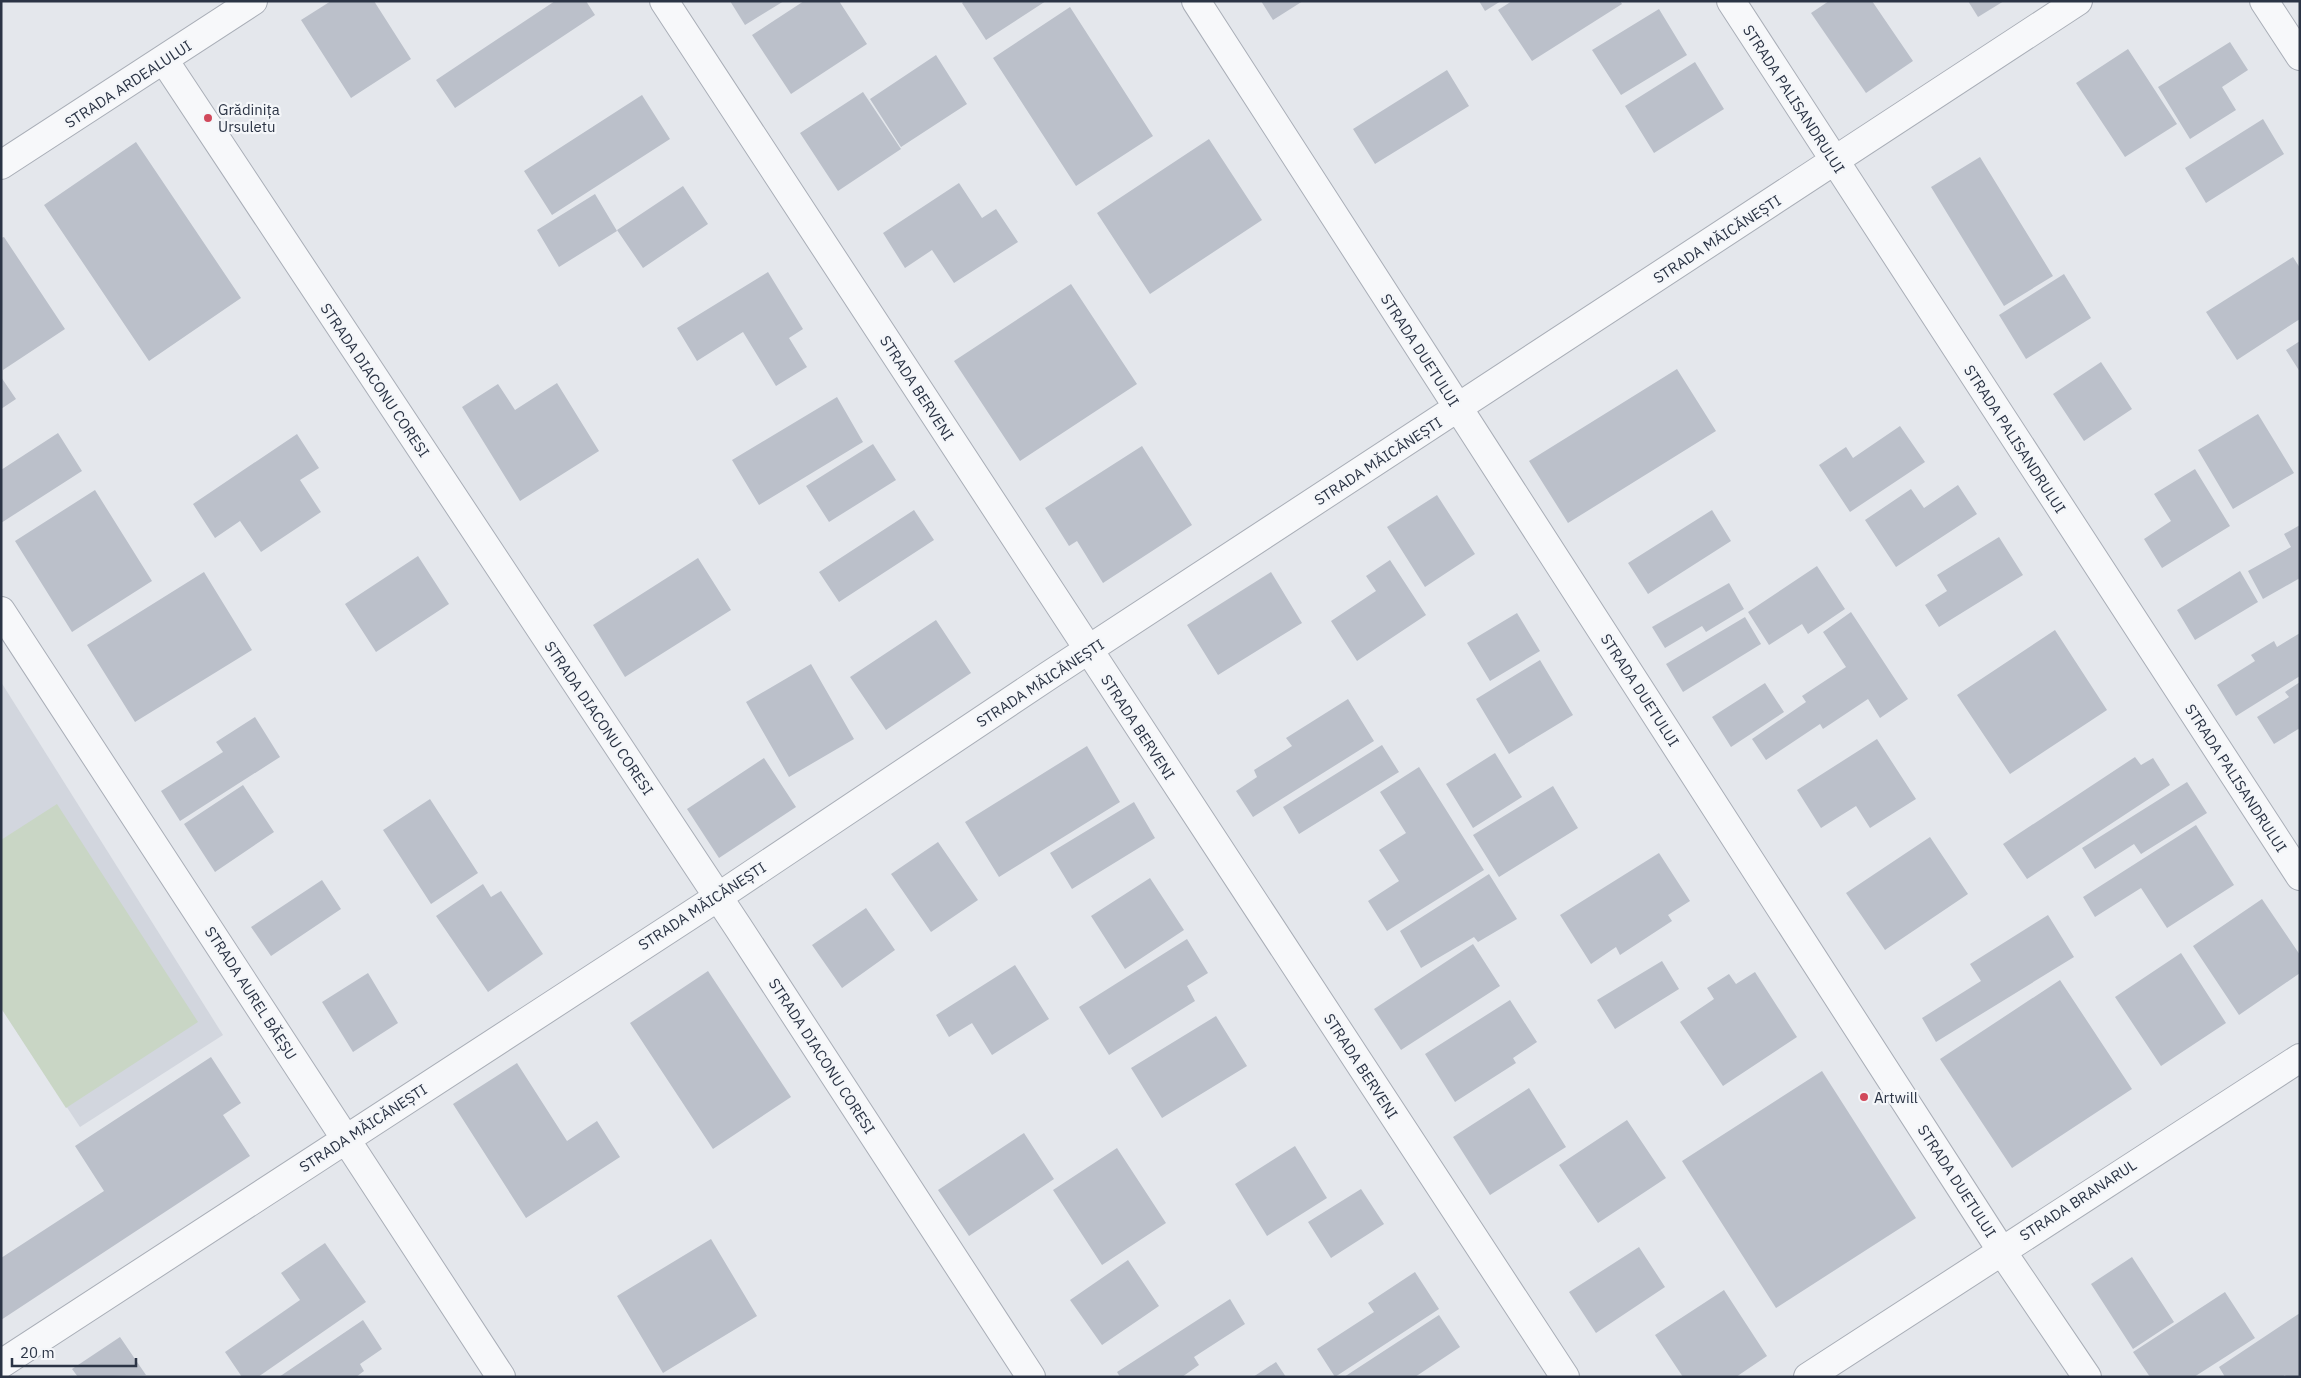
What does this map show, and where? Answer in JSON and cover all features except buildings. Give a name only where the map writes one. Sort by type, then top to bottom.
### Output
[{"type":"street","name":"STRADA ARDEALULUI","points":[[1,166],[253,1]]},
{"type":"street","name":"STRADA BERVENI","points":[[664,1],[1565,1377]]},
{"type":"street","name":"STRADA DUETULUI","points":[[1196,1],[2001,1250],[2087,1377]]},
{"type":"street","name":"STRADA PALISANDRULUI","points":[[1731,1],[2300,876]]},
{"type":"street","name":"STRADA MĂICĂNEȘTI","points":[[1,1364],[718,897],[1088,650],[2078,1]]},
{"type":"street","points":[[2264,1],[2300,56]]},
{"type":"street","name":"STRADA DIACONU CORESI","points":[[164,60],[718,897],[1031,1377]]},
{"type":"street","name":"STRADA AUREL BĂEȘU","points":[[1,610],[501,1377]]},
{"type":"street","name":"STRADA BRANARUL","points":[[1808,1377],[2001,1250],[2300,1058]]},
{"type":"shaded area","points":[[1,682],[223,1035],[80,1127],[1,1008]]},
{"type":"green space","points":[[57,804],[198,1022],[66,1108],[1,1008],[1,840]]},
{"type":"place","name":"Grădinița Ursuletu","points":[[208,118]]},
{"type":"place","name":"Artwill","points":[[1864,1097]]}]
